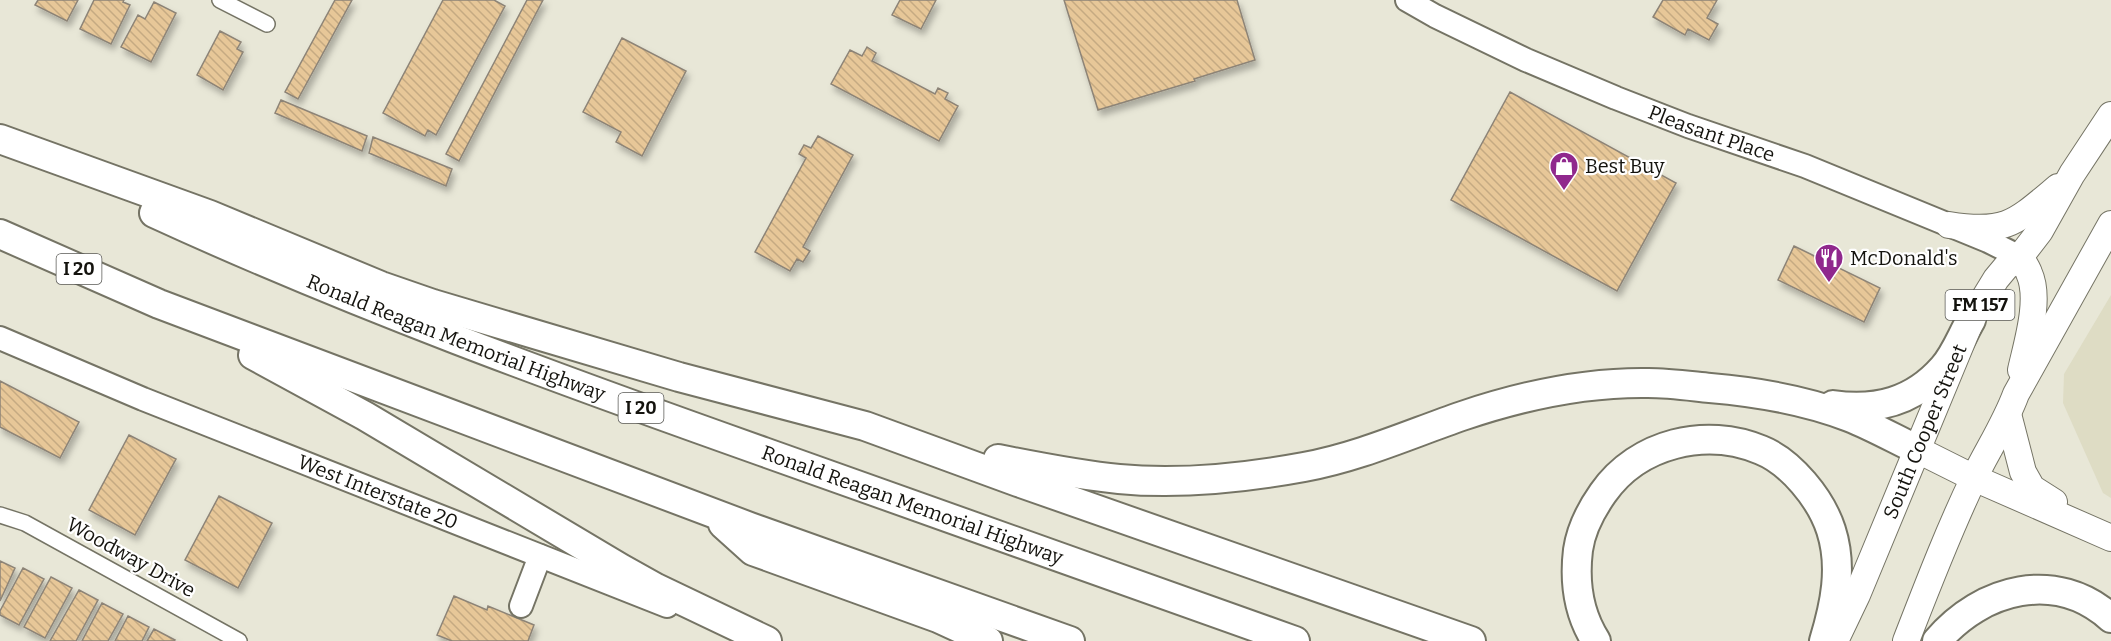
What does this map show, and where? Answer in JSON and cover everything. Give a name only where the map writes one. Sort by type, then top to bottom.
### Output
[{"type":"highway","points":[[0,141],[210,215],[381,286],[433,304],[679,377],[865,426],[992,458],[1061,472],[1121,479],[1201,480],[1251,476],[1306,467],[1406,438],[1474,413],[1540,394],[1598,385],[1648,383],[1745,391],[1791,400],[1857,408],[1897,401],[1922,387],[1944,368],[1971,320]]},
{"type":"highway","name":"Ronald Reagan Memorial Highway","points":[[0,141],[225,245],[468,344],[631,405],[1295,641]]},
{"type":"highway","name":"I 20","points":[[0,234],[159,304],[710,512],[1070,641]]},
{"type":"highway","points":[[159,304],[365,416],[639,579],[767,641]]},
{"type":"highway","points":[[1791,400],[1849,417],[1918,450]]},
{"type":"highway","points":[[865,426],[1471,641]]},
{"type":"highway","points":[[1596,641],[1588,628],[1578,598],[1575,571],[1579,538],[1592,509],[1610,483],[1629,466],[1652,453],[1680,441],[1727,440],[1763,450],[1796,474],[1820,504],[1831,530],[1837,556],[1837,588],[1824,641]]},
{"type":"highway","points":[[710,512],[753,551],[938,618],[988,641]]},
{"type":"highway","points":[[1937,641],[1962,616],[1983,602],[2013,592],[2040,590],[2076,595],[2101,609],[2111,618]]},
{"type":"main road","name":"Pleasant Place","points":[[1407,0],[1526,60],[1616,98],[1688,126],[1805,166],[1988,241],[2020,257]]},
{"type":"main road","name":"South Cooper Street","points":[[1835,641],[1918,450],[1971,320],[1996,279],[2006,267],[2020,257],[2040,231],[2070,178],[2111,115]]},
{"type":"main road","points":[[1949,225],[1976,229],[1994,228],[2012,223],[2070,178]]},
{"type":"main road","points":[[1906,641],[1944,544],[1974,478],[2111,224]]},
{"type":"main road","points":[[2020,257],[2030,274],[2033,293],[2032,314],[2012,404],[2023,472],[2032,488],[2105,535]]},
{"type":"main road","name":"West Interstate 20","points":[[0,338],[153,403],[756,641]]},
{"type":"main road","points":[[1918,450],[1974,478],[2105,535]]},
{"type":"main road","points":[[521,606],[540,556]]},
{"type":"street","points":[[220,0],[267,24]]},
{"type":"street","name":"Woodway Drive","points":[[0,515],[25,523],[239,641]]},
{"type":"shaded area","points":[[2111,295],[2111,498],[2103,493],[2063,403],[2064,374]]},
{"type":"building","points":[[38,0],[78,0],[67,21],[35,5]]},
{"type":"building","points":[[94,0],[124,0],[123,2],[130,5],[111,44],[80,29]]},
{"type":"building","points":[[335,0],[352,0],[298,99],[285,92]]},
{"type":"building","points":[[443,0],[494,0],[505,6],[436,135],[428,130],[425,136],[383,113]]},
{"type":"building","points":[[527,0],[543,0],[459,161],[446,154]]},
{"type":"building","points":[[900,0],[936,0],[921,29],[892,15]]},
{"type":"building","points":[[1064,0],[1237,0],[1255,60],[1194,79],[1195,81],[1098,110]]},
{"type":"building","points":[[1663,0],[1717,0],[1707,18],[1718,24],[1709,40],[1688,29],[1685,35],[1653,17]]},
{"type":"building","points":[[154,2],[176,13],[151,62],[121,47],[138,15],[145,19]]},
{"type":"building","points":[[220,31],[241,42],[237,49],[243,52],[223,90],[197,75]]},
{"type":"building","points":[[622,38],[686,71],[642,156],[616,142],[621,132],[583,112]]},
{"type":"building","points":[[867,47],[876,53],[872,61],[935,94],[938,88],[948,93],[945,99],[958,106],[939,141],[831,84],[850,50],[862,56]]},
{"type":"building","name":"Best Buy","points":[[1510,92],[1676,183],[1617,291],[1451,200]]},
{"type":"building","points":[[281,100],[367,136],[362,151],[275,113]]},
{"type":"building","points":[[818,136],[853,155],[803,247],[810,251],[803,262],[797,259],[790,271],[755,252],[806,158],[799,154],[804,145],[811,148]]},
{"type":"building","points":[[373,137],[452,169],[446,186],[369,153]]},
{"type":"building","name":"McDonald's","points":[[1794,246],[1880,288],[1864,322],[1778,280]]},
{"type":"building","points":[[0,381],[79,422],[60,458],[0,427]]},
{"type":"building","points":[[129,435],[176,459],[135,535],[89,510]]},
{"type":"building","points":[[219,496],[272,523],[238,588],[185,560]]},
{"type":"building","points":[[0,561],[15,568],[0,601]]},
{"type":"building","points":[[23,568],[44,579],[19,625],[0,615],[0,611]]},
{"type":"building","points":[[51,577],[72,588],[45,638],[24,627]]},
{"type":"building","points":[[79,590],[98,600],[76,641],[50,641]]},
{"type":"building","points":[[454,596],[487,610],[488,606],[534,625],[528,641],[452,641],[437,635]]},
{"type":"building","points":[[102,603],[123,614],[108,641],[82,641]]},
{"type":"building","points":[[128,616],[149,627],[142,641],[115,641]]},
{"type":"building","points":[[154,629],[175,640],[147,641]]},
{"type":"place","name":"Best Buy","points":[[1564,192]]},
{"type":"place","name":"McDonald's","points":[[1829,284]]}]
